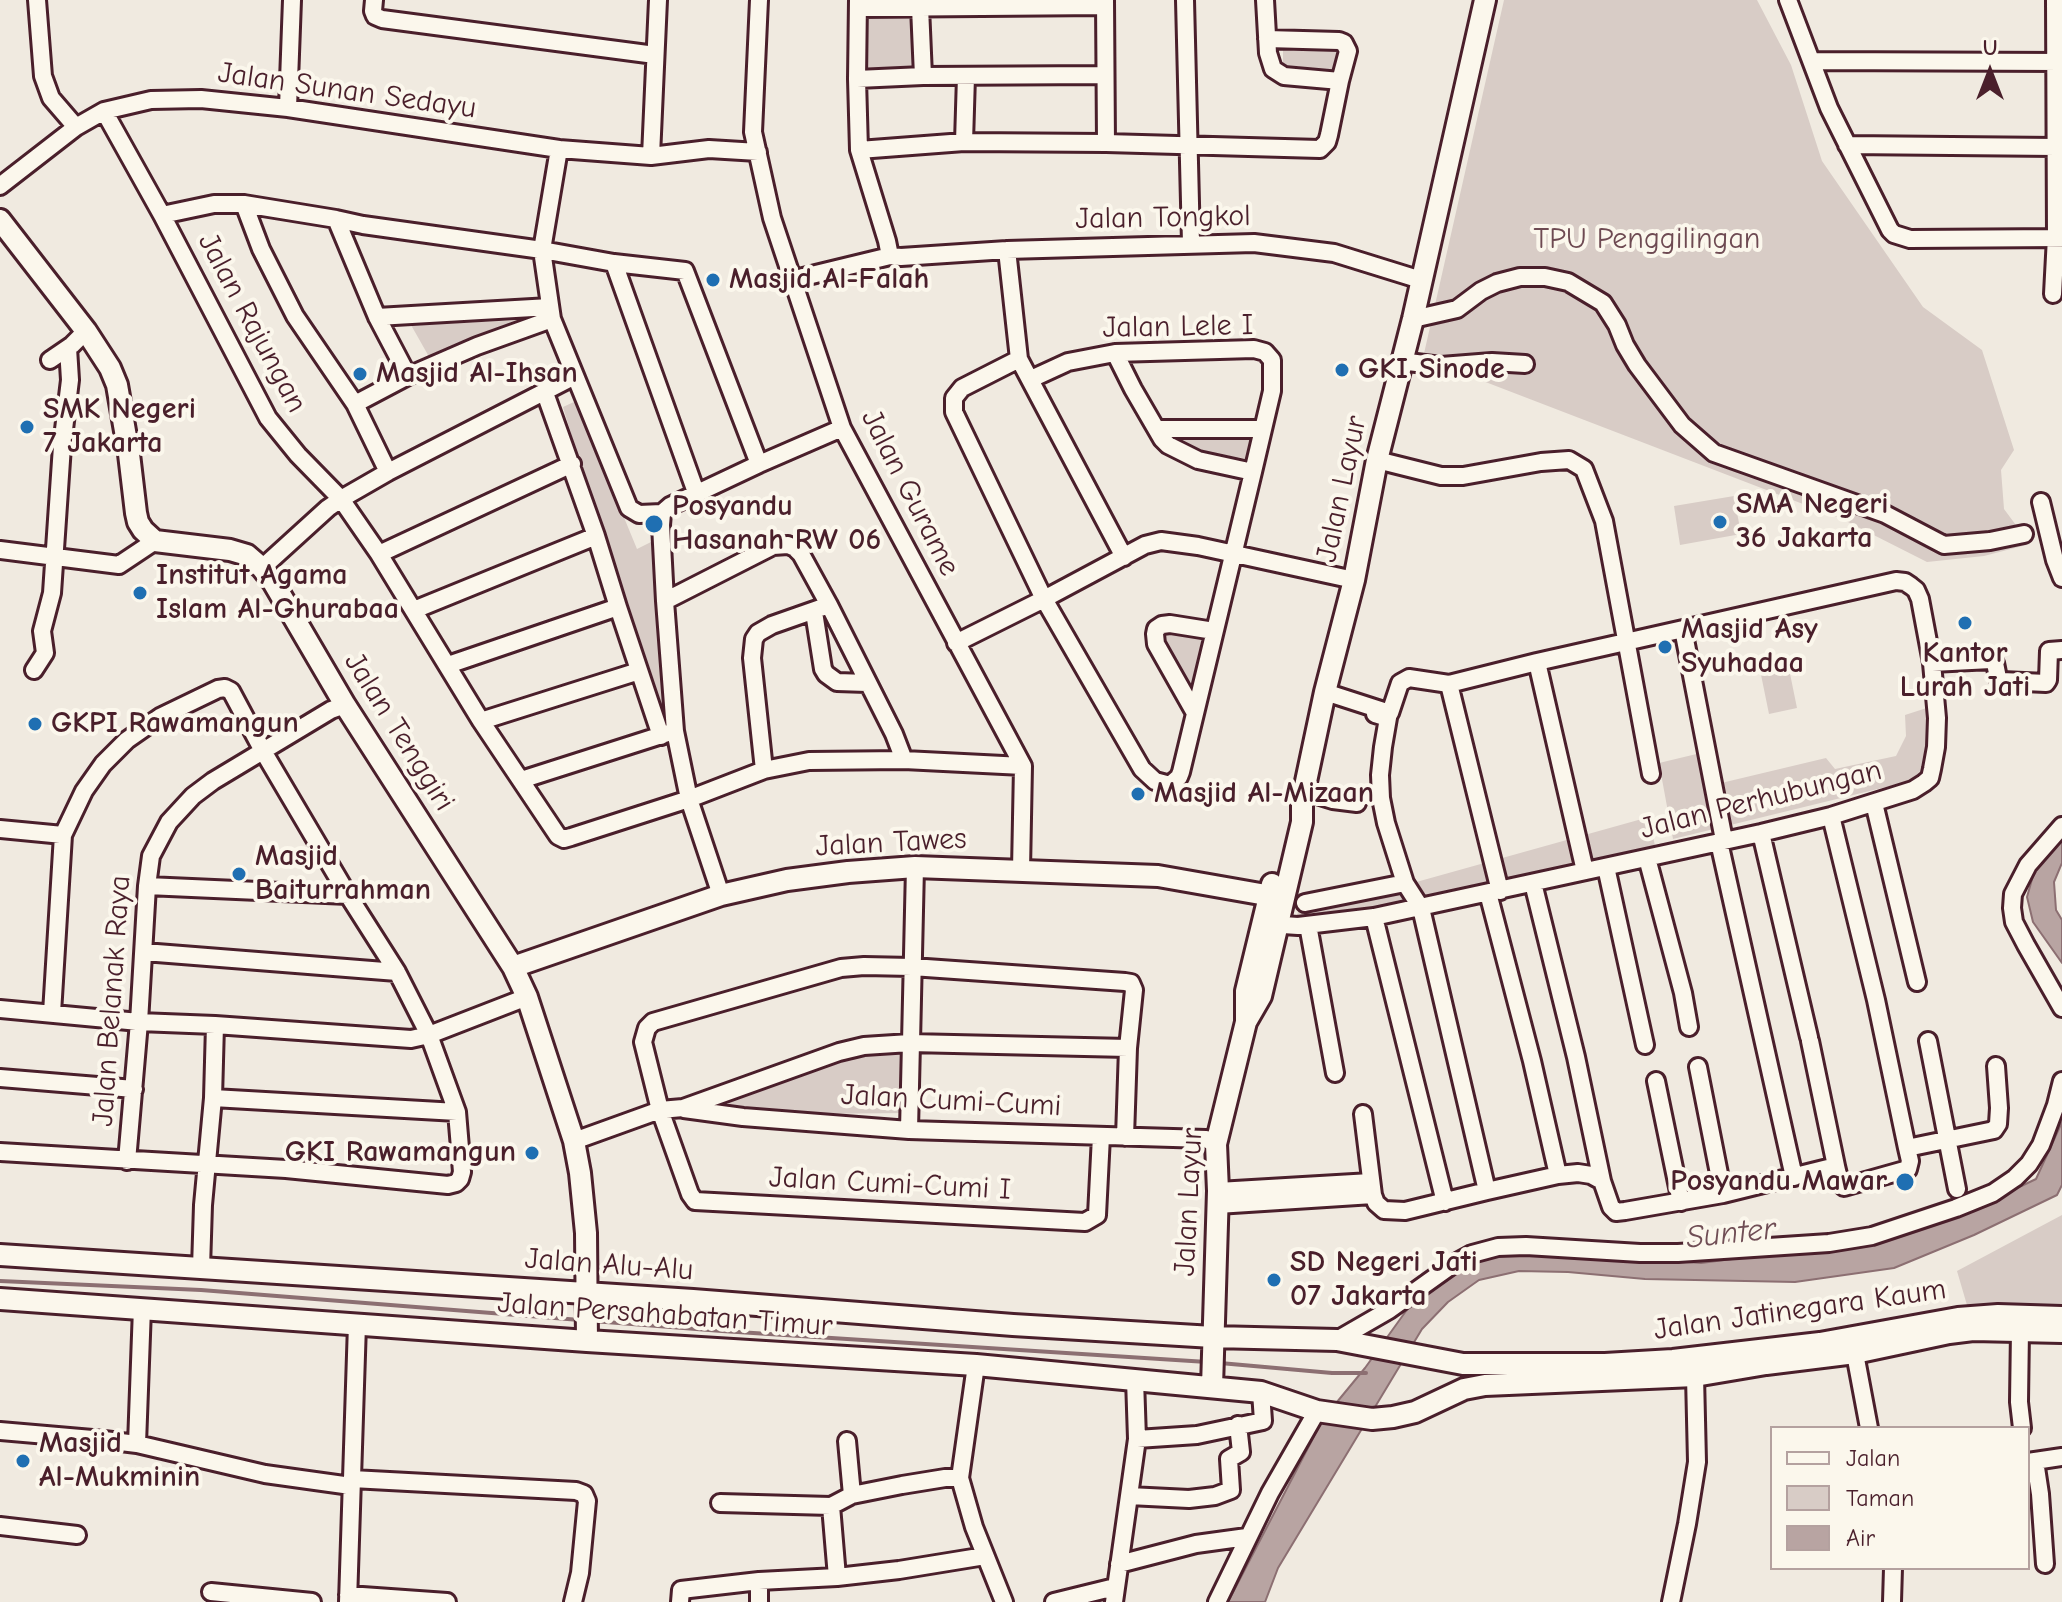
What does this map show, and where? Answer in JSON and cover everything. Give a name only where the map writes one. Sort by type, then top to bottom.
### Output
[{"type":"street","points":[[37,0],[43,76],[51,98],[76,127]]},
{"type":"street","points":[[288,108],[291,0]]},
{"type":"street","points":[[374,0],[375,16],[382,19],[655,55]]},
{"type":"street","points":[[651,156],[658,0]]},
{"type":"street","name":"Jalan Gurame","points":[[759,0],[753,132],[772,218],[842,428],[1023,766],[1021,870]]},
{"type":"street","points":[[1185,0],[1191,243]]},
{"type":"street","points":[[1265,0],[1267,39],[1273,69],[1284,76],[1340,81]]},
{"type":"street","name":"Jalan Layur","points":[[1212,1378],[1218,1198],[1216,1144],[1246,1022],[1246,991],[1270,924],[1291,817],[1303,797],[1324,696],[1354,580],[1377,460],[1413,319],[1485,0]]},
{"type":"street","points":[[1788,0],[1829,108],[1890,230],[1898,237],[1910,239],[2059,238]]},
{"type":"street","points":[[2053,294],[2059,238],[2056,147],[2059,62],[2055,0]]},
{"type":"street","points":[[895,257],[887,241],[859,150],[858,4],[920,7],[1105,3],[1106,143]]},
{"type":"street","points":[[920,7],[923,76]]},
{"type":"street","points":[[859,150],[964,142],[1320,149],[1329,135],[1348,51],[1339,41],[1267,39]]},
{"type":"street","points":[[1812,61],[2059,62]]},
{"type":"street","points":[[857,79],[1105,75]]},
{"type":"street","points":[[964,142],[966,76]]},
{"type":"street","name":"Jalan Sunan Sedayu","points":[[0,186],[76,127],[104,111],[151,100],[201,99],[288,108],[559,149],[651,156],[709,149],[758,152]]},
{"type":"street","name":"Jalan Rajungan","points":[[104,111],[268,418],[298,455],[341,499],[379,554],[481,721],[558,836],[564,839],[689,799]]},
{"type":"street","name":"Jalan Sunan Sedayu","points":[[709,149],[753,132]]},
{"type":"street","points":[[1847,145],[2056,147]]},
{"type":"street","points":[[559,149],[542,250],[551,313],[629,508],[644,515],[662,513],[670,506],[842,428]]},
{"type":"street","points":[[162,215],[214,204],[244,204],[363,225],[685,271],[759,464]]},
{"type":"street","points":[[244,204],[261,249],[295,316],[355,404],[388,472]]},
{"type":"street","points":[[336,219],[377,317],[408,376]]},
{"type":"street","points":[[0,220],[86,331],[110,368],[117,385],[138,522],[155,541],[119,565],[0,550]]},
{"type":"street","name":"Jalan Tongkol","points":[[793,286],[892,264],[895,257],[1191,243],[1254,243],[1334,253],[1421,280]]},
{"type":"street","points":[[1007,250],[1019,359],[1124,557]]},
{"type":"street","points":[[614,263],[697,495]]},
{"type":"street","points":[[1413,319],[1457,309],[1481,291],[1520,277],[1545,277],[1568,282],[1603,303],[1637,365],[1682,425],[1714,453],[1885,514],[1944,545],[2024,534]]},
{"type":"street","points":[[377,317],[551,313]]},
{"type":"street","points":[[355,404],[408,376],[551,313]]},
{"type":"street","points":[[50,360],[86,331]]},
{"type":"street","points":[[34,670],[45,653],[42,631],[52,593],[62,446],[70,380],[68,348]]},
{"type":"street","name":"Jalan Lele I","points":[[1031,379],[1068,362],[1115,353],[1254,349],[1269,355],[1273,366],[1272,391],[1181,772],[1170,785],[1155,781],[1142,769],[1044,599]]},
{"type":"street","points":[[1115,353],[1168,445],[1198,460],[1253,472]]},
{"type":"street","points":[[1019,359],[962,388],[954,398],[954,412],[1044,599]]},
{"type":"street","points":[[1400,361],[1441,366],[1492,362],[1525,364]]},
{"type":"street","points":[[262,568],[341,499],[575,376]]},
{"type":"street","points":[[545,393],[572,464],[639,671],[668,733],[721,895]]},
{"type":"street","points":[[1157,429],[1263,429]]},
{"type":"street","points":[[1377,460],[1441,476],[1463,476],[1569,460],[1584,469],[1604,521],[1651,774]]},
{"type":"street","points":[[379,554],[572,464]]},
{"type":"street","points":[[2041,502],[2062,578]]},
{"type":"street","points":[[662,513],[668,733]]},
{"type":"street","points":[[414,610],[596,536]]},
{"type":"street","name":"Jalan Tenggiri","points":[[155,541],[230,550],[247,555],[262,568],[345,705],[513,967],[527,997],[574,1141],[586,1233],[587,1336]]},
{"type":"street","points":[[956,643],[1145,545],[1161,541],[1354,580]]},
{"type":"street","points":[[665,601],[773,546],[781,544],[795,548],[801,554],[822,608],[867,683],[904,760]]},
{"type":"street","name":"Jalan Perhubungan","points":[[1270,924],[1308,925],[1421,908],[1831,816],[1913,790],[1930,778],[1936,747],[1932,663],[1920,599],[1916,590],[1905,582],[1883,583],[1449,684]]},
{"type":"street","points":[[448,665],[618,607]]},
{"type":"street","points":[[822,608],[823,669],[837,682],[867,683]]},
{"type":"street","points":[[764,770],[752,658],[754,639],[772,625],[822,608]]},
{"type":"street","points":[[1195,713],[1156,644],[1156,629],[1170,624],[1214,631]]},
{"type":"street","points":[[1683,629],[1722,841],[1794,1177]]},
{"type":"street","points":[[1932,663],[1991,660],[2002,681],[2048,682],[2049,651],[2062,650]]},
{"type":"street","points":[[1537,662],[1585,871]]},
{"type":"street","points":[[481,721],[639,671]]},
{"type":"street","points":[[1324,696],[1390,713],[1400,683],[1409,678],[1449,684],[1558,1175]]},
{"type":"street","points":[[0,1152],[286,1169],[448,1185],[460,1179],[457,1112],[429,1035],[397,972],[348,895],[231,691],[225,688],[160,717],[127,740],[103,764],[84,791],[63,835],[52,1013]]},
{"type":"street","points":[[1324,696],[1388,718],[1383,747],[1381,798],[1405,883],[1421,908],[1487,1191]]},
{"type":"street","name":"Jalan Belanak Raya","points":[[127,1161],[151,856],[169,822],[193,796],[331,710],[345,705]]},
{"type":"street","points":[[521,780],[668,733]]},
{"type":"street","points":[[689,799],[764,770],[809,761],[904,760],[1023,766]]},
{"type":"street","points":[[1303,797],[1357,803]]},
{"type":"street","points":[[1874,803],[1917,982]]},
{"type":"street","points":[[1761,833],[1836,1166],[1844,1187],[1908,1169],[1910,1161],[1876,1000],[1831,816]]},
{"type":"street","points":[[2062,826],[2028,865],[2013,894],[2012,908],[2014,922],[2062,1008]]},
{"type":"street","points":[[0,829],[63,835]]},
{"type":"street","points":[[1647,858],[1689,1027]]},
{"type":"street","points":[[909,1130],[915,867]]},
{"type":"street","name":"Jalan Tawes","points":[[513,967],[721,895],[787,880],[915,867],[1158,876],[1276,897]]},
{"type":"street","points":[[1606,867],[1645,1045]]},
{"type":"street","points":[[1305,903],[1405,883]]},
{"type":"street","points":[[1533,883],[1576,1057],[1602,1181],[1611,1207],[1616,1212],[1723,1194],[1836,1166]]},
{"type":"street","points":[[147,886],[348,895]]},
{"type":"street","points":[[1374,917],[1445,1202]]},
{"type":"street","points":[[1308,925],[1335,1073]]},
{"type":"street","points":[[144,952],[397,972]]},
{"type":"street","points":[[660,1110],[643,1042],[647,1028],[653,1022],[841,968],[912,967],[1131,983],[1134,990],[1128,1048],[1125,1137]]},
{"type":"street","points":[[0,1009],[139,1022],[411,1039],[527,997]]},
{"type":"street","points":[[201,1268],[215,1025]]},
{"type":"street","points":[[1928,1041],[1957,1189]]},
{"type":"street","points":[[574,1141],[660,1110],[683,1108],[839,1052],[864,1046],[910,1043],[1128,1048]]},
{"type":"street","points":[[1907,1148],[1992,1131],[1998,1124],[1996,1066]]},
{"type":"street","points":[[1698,1067],[1723,1194]]},
{"type":"street","points":[[0,1078],[134,1089]]},
{"type":"street","points":[[1656,1081],[1681,1202]]},
{"type":"street","points":[[1345,1342],[1452,1265],[1472,1254],[1498,1247],[1678,1253],[1814,1245],[1872,1236],[1956,1208],[1993,1193],[2029,1164],[2041,1145],[2062,1081]]},
{"type":"street","points":[[213,1098],[457,1112]]},
{"type":"street","name":"Jalan Cumi-Cumi","points":[[683,1108],[743,1117],[909,1130],[1206,1139],[1216,1144]]},
{"type":"street","name":"Jalan Cumi-Cumi I","points":[[660,1110],[692,1198],[711,1202],[1085,1222],[1097,1215],[1101,1136]]},
{"type":"street","points":[[1363,1114],[1372,1189],[1376,1203],[1384,1210],[1405,1211],[1558,1175],[1578,1173],[1602,1181]]},
{"type":"street","points":[[1218,1198],[1372,1189]]},
{"type":"street","name":"Jalan Alu-Alu","points":[[0,1255],[201,1268],[587,1301],[693,1300],[1213,1342],[1345,1342]]},
{"type":"street","name":"Jalan Persahabatan Timur","points":[[0,1299],[357,1324],[587,1336],[1135,1379],[1212,1378],[1320,1411]]},
{"type":"street","points":[[137,1444],[142,1308]]},
{"type":"street","name":"Jalan Jatinegara Kaum","points":[[1320,1411],[1372,1419],[1393,1417],[1415,1412],[1464,1389],[1485,1385],[1695,1376],[1854,1345],[1958,1318],[1998,1315],[2062,1317]]},
{"type":"street","points":[[357,1324],[348,1599],[447,1602]]},
{"type":"street","name":"Jalan Jatinegara Kaum","points":[[1345,1342],[1457,1363],[1605,1364],[1793,1347],[1854,1345],[1973,1330],[2062,1332]]},
{"type":"street","points":[[2020,1330],[2022,1426]]},
{"type":"street","points":[[1854,1345],[1869,1426]]},
{"type":"street","points":[[1457,1363],[1464,1389]]},
{"type":"street","points":[[976,1365],[960,1478],[974,1527],[1004,1602]]},
{"type":"street","points":[[1671,1602],[1697,1462],[1695,1376]]},
{"type":"street","points":[[1054,1602],[1114,1595],[1137,1439],[1135,1379]]},
{"type":"street","points":[[1137,1439],[1197,1435],[1263,1421],[1261,1392]]},
{"type":"street","points":[[1217,1602],[1289,1457],[1320,1411]]},
{"type":"street","points":[[1129,1496],[1189,1499],[1215,1496],[1231,1490],[1229,1459],[1241,1452],[1238,1425]]},
{"type":"street","points":[[0,1431],[137,1444],[265,1474],[352,1482],[580,1492],[587,1501],[586,1574],[573,1602]]},
{"type":"street","points":[[847,1441],[852,1495]]},
{"type":"street","points":[[2045,1564],[2040,1494],[2032,1462],[2062,1457]]},
{"type":"street","points":[[720,1503],[831,1506],[852,1495],[960,1478]]},
{"type":"street","points":[[831,1506],[837,1577]]},
{"type":"street","points":[[0,1526],[77,1535]]},
{"type":"street","points":[[1119,1564],[1196,1544],[1247,1537]]},
{"type":"street","points":[[680,1602],[681,1590],[912,1569],[985,1556]]},
{"type":"street","points":[[1892,1602],[1893,1570]]},
{"type":"street","points":[[759,1581],[759,1602]]},
{"type":"street","points":[[211,1592],[262,1600],[312,1602]]},
{"type":"green space","name":"TPU Penggilingan","points":[[1504,0],[1757,0],[1791,65],[1822,161],[1923,307],[1982,350],[2014,450],[2001,470],[2004,509],[2030,544],[1984,556],[1927,562],[1842,519],[1423,358]]},
{"type":"green space","points":[[917,10],[919,73],[860,75],[861,11]]},
{"type":"green space","points":[[1283,43],[1342,46],[1336,72],[1283,68]]},
{"type":"green space","points":[[526,320],[432,362],[411,325]]},
{"type":"green space","points":[[576,401],[637,549],[667,534],[671,726],[660,730],[563,407]]},
{"type":"green space","points":[[1261,432],[1255,460],[1184,449],[1177,433]]},
{"type":"green space","points":[[1734,496],[1741,534],[1680,545],[1674,506]]},
{"type":"green space","points":[[1203,632],[1192,691],[1160,633]]},
{"type":"green space","points":[[1786,654],[1797,708],[1769,714],[1758,660]]},
{"type":"green space","points":[[1939,704],[1927,777],[1673,839],[1659,763],[1709,751],[1717,784],[1826,758],[1835,769],[1896,756],[1906,736],[1905,715]]},
{"type":"green space","points":[[1649,817],[1655,846],[1383,914],[1296,919],[1301,901],[1377,893]]},
{"type":"green space","points":[[908,1046],[908,1113],[805,1114],[697,1106],[839,1056]]},
{"type":"green space","points":[[2062,1215],[2062,1308],[1969,1312],[1957,1271]]},
{"type":"water","points":[[2062,837],[2062,863],[2054,882],[2056,910],[2062,920],[2062,963],[2033,922],[2027,897],[2036,865]]},
{"type":"water","points":[[2062,1122],[2062,1185],[2057,1195],[1974,1235],[1894,1268],[1795,1282],[1645,1279],[1519,1271],[1479,1280],[1448,1302],[1422,1329],[1278,1568],[1265,1602],[1228,1602],[1323,1419],[1420,1294],[1455,1265],[1515,1250],[1701,1263],[1856,1243],[1967,1212],[2036,1179]]},
{"type":"waterway","points":[[0,1281],[201,1290],[580,1320]]},
{"type":"waterway","points":[[593,1321],[1207,1362]]},
{"type":"waterway","points":[[1220,1363],[1366,1373]]},
{"type":"place","name":"Masjid Al-Falah","points":[[713,280]]},
{"type":"place","name":"GKI Sinode","points":[[1342,370]]},
{"type":"place","name":"Masjid Al-Ihsan","points":[[360,374]]},
{"type":"place","name":"SMK Negeri 7 Jakarta","points":[[27,427]]},
{"type":"place","name":"SMA Negeri 36 Jakarta","points":[[1720,522]]},
{"type":"place","name":"Posyandu Hasanah RW 06","points":[[654,524]]},
{"type":"place","name":"Institut Agama Islam Al-Ghurabaa","points":[[140,593]]},
{"type":"place","name":"Kantor Lurah Jati","points":[[1965,623]]},
{"type":"place","name":"Masjid Asy Syuhadaa","points":[[1665,647]]},
{"type":"place","name":"GKPI Rawamangun","points":[[35,724]]},
{"type":"place","name":"Masjid Al-Mizaan","points":[[1138,794]]},
{"type":"place","name":"Masjid Baiturrahman","points":[[239,874]]},
{"type":"place","name":"GKI Rawamangun","points":[[532,1153]]},
{"type":"place","name":"Posyandu Mawar","points":[[1905,1182]]},
{"type":"place","name":"SD Negeri Jati 07 Jakarta","points":[[1274,1280]]},
{"type":"place","name":"Masjid Al-Mukminin","points":[[23,1461]]},
{"type":"water label","name":"Sunter","points":[[1731,1234]]}]
